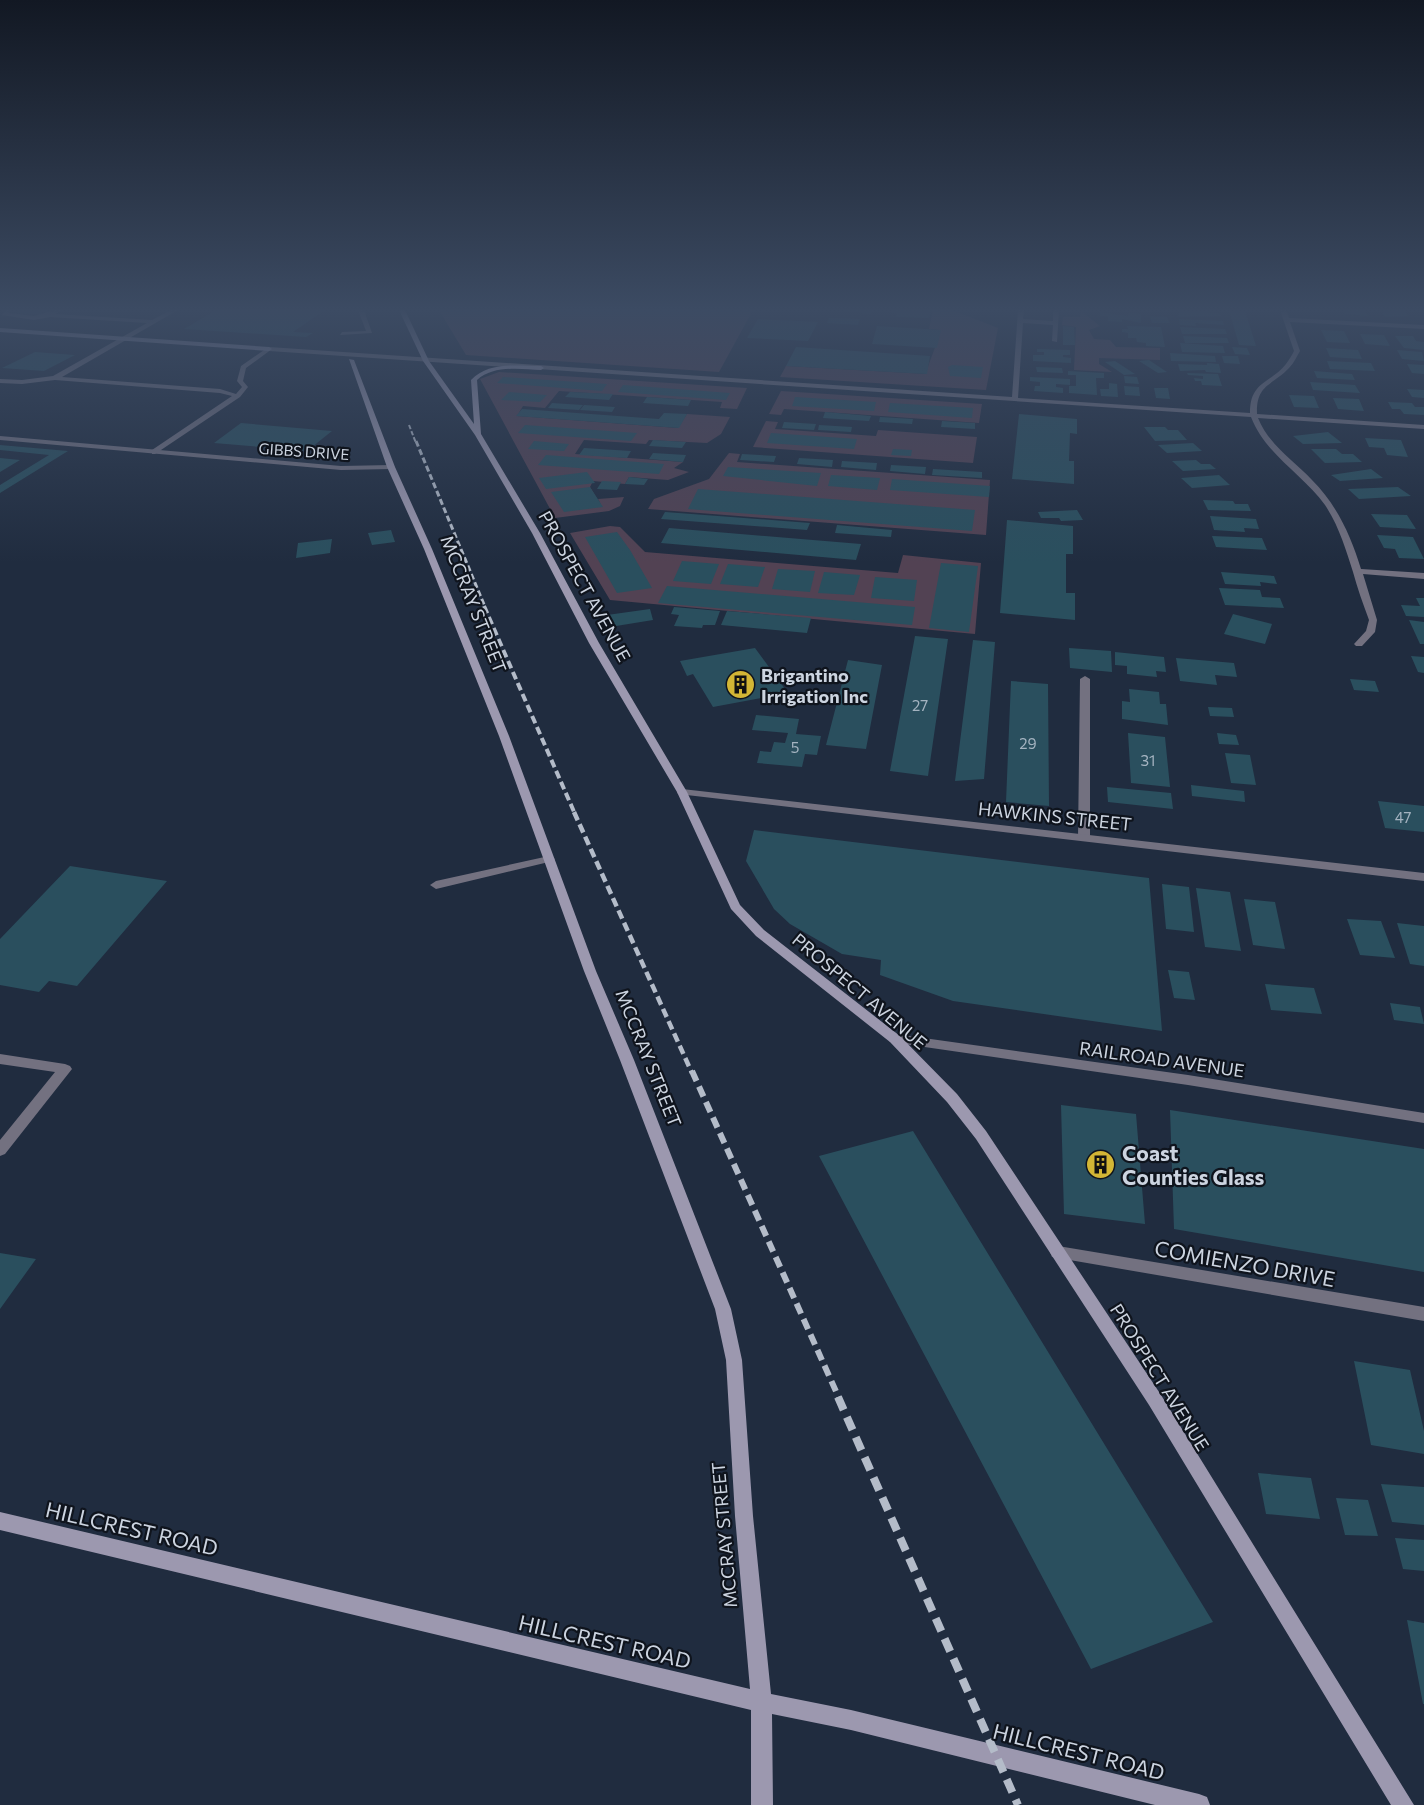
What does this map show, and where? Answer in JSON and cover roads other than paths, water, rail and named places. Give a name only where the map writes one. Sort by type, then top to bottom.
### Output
[{"type":"street","points":[[232,394],[238,396]]},
{"type":"street","name":"MCCRAY STREET","points":[[364,394],[391,467],[475,664],[590,971],[627,1060],[723,1309],[734,1360],[744,1516],[761,1702],[762,1805]]},
{"type":"street","name":"PROSPECT AVENUE","points":[[449,394],[478,435],[536,533],[594,643],[682,792],[735,906],[760,933],[895,1039],[952,1098],[981,1135],[1155,1400],[1403,1805]]},
{"type":"street","points":[[475,394],[478,435]]},
{"type":"street","points":[[930,394],[1424,427]]},
{"type":"street","points":[[1015,394],[1015,400]]},
{"type":"street","points":[[1256,394],[1253,415],[1257,424],[1271,445],[1325,499],[1340,524],[1373,620],[1370,632],[1359,644]]},
{"type":"street","points":[[155,452],[238,396]]},
{"type":"street","name":"GIBBS DRIVE","points":[[0,438],[340,468],[391,467]]},
{"type":"street","points":[[1356,571],[1424,576]]},
{"type":"street","points":[[1084,679],[1084,838]]},
{"type":"street","name":"HAWKINS STREET","points":[[682,792],[1424,877]]},
{"type":"street","points":[[436,885],[549,859]]},
{"type":"street","name":"RAILROAD AVENUE","points":[[895,1039],[1188,1080],[1424,1118]]},
{"type":"street","points":[[0,1059],[65,1069],[0,1150]]},
{"type":"street","name":"COMIENZO DRIVE","points":[[1058,1252],[1424,1314]]},
{"type":"street","name":"HILLCREST ROAD","points":[[0,1521],[761,1702],[862,1723],[1199,1805]]},
{"type":"railway","points":[[409,425],[416,443]]},
{"type":"railway","points":[[416,441],[485,607]]},
{"type":"railway","points":[[484,606],[575,814]]},
{"type":"railway","points":[[574,812],[692,1073]]},
{"type":"railway","points":[[692,1071],[839,1398]]},
{"type":"railway","points":[[838,1397],[1018,1805]]},
{"type":"place","name":"Brigantino Irrigation Inc","points":[[740,685]]},
{"type":"place","name":"Coast Counties Glass","points":[[1101,1164]]}]
